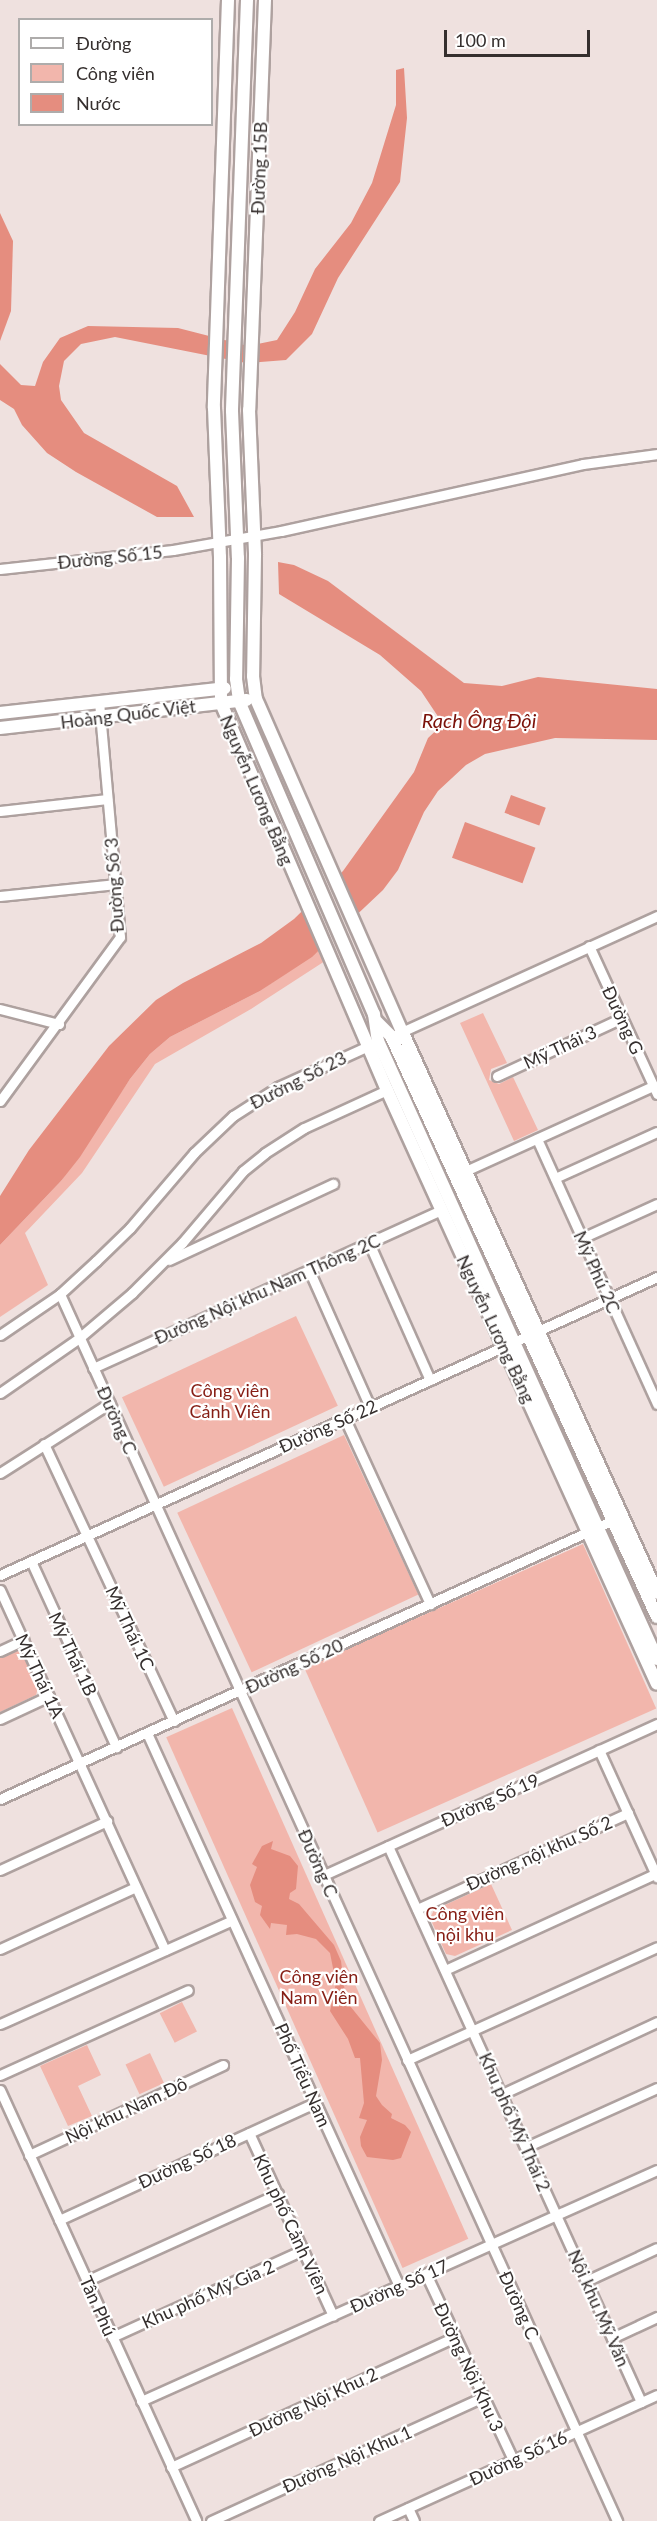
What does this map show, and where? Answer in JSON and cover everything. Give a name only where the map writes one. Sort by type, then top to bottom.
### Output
[{"type":"main road","name":"Đường 15B","points":[[219,542],[213,435],[214,370],[228,0]]},
{"type":"main road","name":"Đường 15B","points":[[237,539],[232,455],[233,371],[247,0]]},
{"type":"main road","name":"Đường 15B","points":[[255,536],[249,434],[265,0]]},
{"type":"main road","points":[[222,182],[258,182]]},
{"type":"main road","points":[[253,685],[255,536]]},
{"type":"main road","points":[[237,539],[237,687]]},
{"type":"main road","points":[[219,542],[219,689]]},
{"type":"main road","name":"Hoàng Quốc Việt","points":[[0,713],[253,685]]},
{"type":"main road","name":"Nguyễn Lương Bằng","points":[[253,685],[256,699],[370,960],[397,1034],[618,1518],[657,1593]]},
{"type":"main road","name":"Nguyễn Lương Bằng","points":[[237,687],[239,701],[377,1022],[373,1044],[387,1090],[441,1210],[508,1345]]},
{"type":"main road","name":"Nguyễn Lương Bằng","points":[[219,689],[221,703],[337,974],[373,1044],[508,1345],[593,1529],[657,1659]]},
{"type":"main road","name":"Hoàng Quốc Việt","points":[[0,728],[256,699]]},
{"type":"main road","name":"Nguyễn Lương Bằng","points":[[377,1022],[397,1034]]},
{"type":"main road","name":"Nguyễn Lương Bằng","points":[[618,1518],[657,1617]]},
{"type":"main road","name":"Nguyễn Lương Bằng","points":[[593,1529],[657,1684]]},
{"type":"street","name":"Đường Số 15","points":[[0,569],[255,536],[583,465],[657,454]]},
{"type":"street","name":"Đường Số 3","points":[[0,1101],[4,1090],[59,1024],[120,937],[99,702]]},
{"type":"street","points":[[0,811],[107,800]]},
{"type":"street","points":[[0,896],[116,884]]},
{"type":"street","name":"Đường Số 23","points":[[0,1335],[60,1294],[130,1228],[194,1154],[233,1116],[278,1087],[657,916]]},
{"type":"street","name":"Đường G","points":[[590,946],[655,1090]]},
{"type":"street","points":[[0,1009],[59,1024]]},
{"type":"street","name":"Mỹ Thái 3","points":[[497,1076],[622,1018]]},
{"type":"street","points":[[0,1393],[79,1338],[132,1293],[164,1262],[232,1183],[265,1152],[304,1128],[387,1090]]},
{"type":"street","points":[[461,1173],[655,1090]]},
{"type":"street","points":[[555,1178],[657,1131]]},
{"type":"street","name":"Mỹ Phú 2C","points":[[537,1139],[657,1404]]},
{"type":"street","points":[[164,1262],[333,1184]]},
{"type":"street","points":[[582,1238],[657,1204]]},
{"type":"street","name":"Đường Nội khu Nam Thông 2C","points":[[93,1368],[441,1210]]},
{"type":"street","points":[[369,1243],[430,1380]]},
{"type":"street","points":[[309,1270],[370,1407]]},
{"type":"street","name":"Đường Số 22","points":[[0,1575],[657,1277]]},
{"type":"street","name":"Đường C","points":[[60,1294],[617,2521]]},
{"type":"street","points":[[0,1473],[110,1403]]},
{"type":"street","points":[[345,1419],[430,1604]]},
{"type":"street","name":"Mỹ Thái 1C","points":[[44,1444],[174,1721]]},
{"type":"street","name":"Đường Số 20","points":[[0,1799],[618,1518]]},
{"type":"street","name":"Mỹ Thái 1B","points":[[31,1561],[116,1747]]},
{"type":"street","name":"Mỹ Thái 1A","points":[[0,1590],[165,1950]]},
{"type":"street","points":[[0,1651],[24,1640]]},
{"type":"street","points":[[0,1719],[49,1696]]},
{"type":"street","name":"Đường Số 19","points":[[324,1875],[657,1724]]},
{"type":"street","name":"Phố Tiểu Nam","points":[[147,1733],[399,2286]]},
{"type":"street","points":[[445,1970],[656,1876],[600,1750]]},
{"type":"street","name":"Đường nội khu Số 2","points":[[417,1909],[628,1813]]},
{"type":"street","points":[[0,1870],[106,1821]]},
{"type":"street","name":"Khu phố Mỹ Thái 2","points":[[388,1846],[557,2215]]},
{"type":"street","points":[[0,1949],[136,1887]]},
{"type":"street","points":[[0,2024],[232,1920]]},
{"type":"street","points":[[408,2060],[657,1947]]},
{"type":"street","points":[[0,2075],[188,1990]]},
{"type":"street","points":[[502,2094],[657,2022]]},
{"type":"street","name":"Nội khu Nam Đô","points":[[29,2155],[224,2065]]},
{"type":"street","points":[[526,2147],[657,2088]]},
{"type":"street","name":"Tân Phú","points":[[0,2090],[195,2521]]},
{"type":"street","name":"Đường Số 18","points":[[59,2220],[315,2103]]},
{"type":"street","name":"Khu phố Cảnh Viên","points":[[249,2133],[333,2316]]},
{"type":"street","name":"Đường Số 17","points":[[141,2401],[657,2170]]},
{"type":"street","points":[[86,2280],[278,2194]]},
{"type":"street","name":"Nội khu Mỹ Văn","points":[[557,2215],[641,2402]]},
{"type":"street","points":[[586,2281],[657,2248]]},
{"type":"street","name":"Khu phố Mỹ Gia 2","points":[[112,2337],[303,2250]]},
{"type":"street","name":"Đường Nội Khu 3","points":[[426,2274],[513,2460]]},
{"type":"street","points":[[612,2338],[657,2317]]},
{"type":"street","name":"Đường Nội Khu 2","points":[[171,2467],[455,2337]]},
{"type":"street","name":"Đường Số 16","points":[[380,2521],[657,2395]]},
{"type":"street","name":"Đường Nội Khu 1","points":[[211,2521],[483,2397]]},
{"type":"street","points":[[408,2508],[414,2521]]},
{"type":"green space","points":[[320,950],[325,961],[251,1009],[155,1064],[82,1173],[25,1233],[48,1285],[0,1317],[0,1245],[61,1181],[130,1079],[150,1054],[170,1037],[260,991]]},
{"type":"green space","points":[[483,1013],[507,1063],[491,1069],[489,1080],[499,1084],[513,1077],[538,1130],[514,1141],[460,1023]]},
{"type":"green space","name":"Công viên Cảnh Viên","points":[[296,1316],[338,1406],[164,1487],[122,1397]]},
{"type":"green space","points":[[344,1435],[418,1595],[252,1672],[177,1513]]},
{"type":"green space","points":[[583,1544],[656,1708],[378,1832],[304,1668]]},
{"type":"green space","points":[[16,1650],[22,1653],[38,1688],[36,1695],[0,1712],[0,1658]]},
{"type":"green space","name":"Công viên Nam Viên","points":[[232,1708],[468,2239],[403,2268],[166,1737]]},
{"type":"green space","name":"Công viên nội khu","points":[[491,1884],[512,1930],[455,1956],[446,1954],[430,1918],[434,1910]]},
{"type":"green space","points":[[182,2002],[197,2031],[175,2043],[160,2013]]},
{"type":"green space","points":[[87,2045],[101,2075],[78,2086],[92,2116],[68,2126],[40,2066]]},
{"type":"green space","points":[[150,2053],[164,2083],[139,2094],[126,2064]]},
{"type":"water","points":[[404,68],[407,118],[400,182],[338,278],[312,334],[286,360],[246,363],[115,337],[81,344],[64,361],[59,386],[61,400],[84,433],[177,486],[194,517],[157,517],[76,472],[47,453],[22,425],[14,409],[0,400],[0,364],[21,385],[35,386],[43,362],[60,338],[88,326],[178,328],[248,346],[277,340],[295,312],[315,269],[351,223],[372,183],[396,105],[396,70]]},
{"type":"water","points":[[0,213],[13,241],[11,311],[0,341]]},
{"type":"water","name":"Rạch Ông Đội","points":[[278,562],[294,565],[328,581],[464,683],[502,686],[538,677],[657,689],[657,740],[555,738],[485,754],[466,765],[438,791],[424,812],[398,870],[383,890],[312,957],[260,991],[170,1037],[150,1054],[130,1079],[80,1157],[61,1181],[0,1245],[0,1196],[29,1150],[109,1046],[156,1000],[183,983],[261,943],[294,919],[343,871],[414,772],[428,738],[443,724],[421,691],[380,655],[279,594]]},
{"type":"water","points":[[511,795],[546,808],[539,826],[505,813]]},
{"type":"water","points":[[465,822],[535,848],[522,883],[452,858]]},
{"type":"water","points":[[273,1841],[271,1849],[290,1856],[298,1866],[296,1889],[290,1893],[289,1899],[299,1904],[334,1945],[341,1961],[346,2001],[380,2043],[382,2060],[376,2096],[392,2114],[391,2118],[405,2125],[411,2132],[401,2158],[393,2160],[367,2157],[361,2146],[360,2137],[367,2120],[359,2118],[364,2103],[360,2058],[355,2058],[348,2039],[330,2011],[336,1983],[330,1953],[316,1939],[297,1934],[286,1935],[287,1925],[271,1923],[270,1929],[260,1915],[262,1906],[255,1902],[250,1885],[257,1867],[252,1864],[262,1846]]},
{"type":"pier","points":[[338,871],[359,917],[321,953],[301,907]]}]
